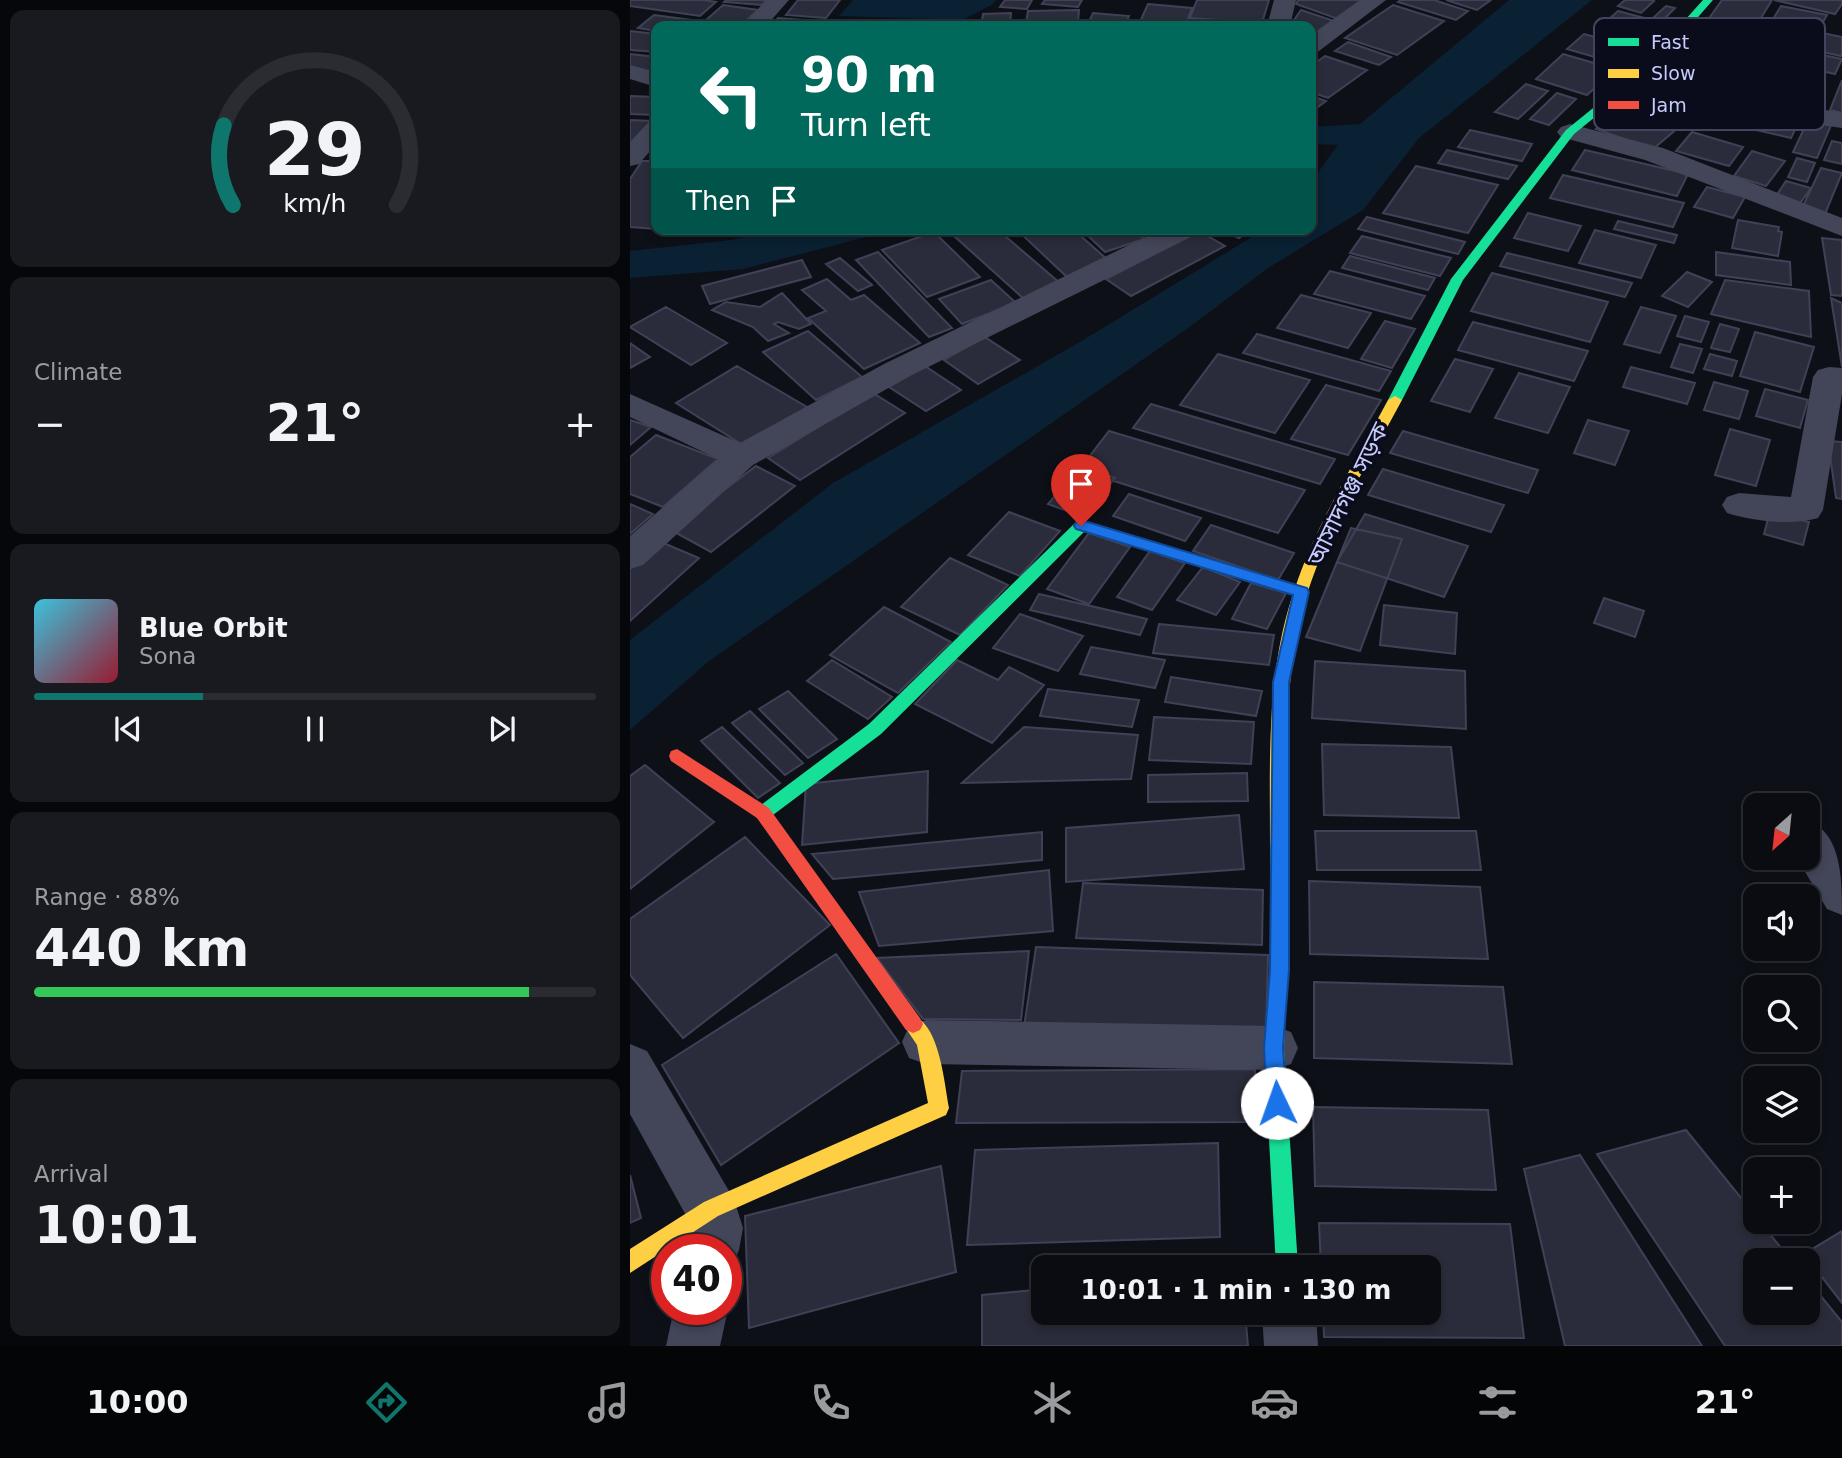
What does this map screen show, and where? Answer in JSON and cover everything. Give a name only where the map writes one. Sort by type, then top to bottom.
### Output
[{"type":"street","points":[[759,21],[778,0]]},
{"type":"street","points":[[1280,21],[1285,0]]},
{"type":"street","points":[[1316,42],[1375,0]]},
{"type":"street","name":"আসাদগঞ্জ সড়ক","points":[[1692,18],[1708,0]]},
{"type":"street","points":[[630,72],[640,72],[651,79]]},
{"type":"street","name":"আসাদগঞ্জ সড়ক","points":[[1286,1255],[1274,1048],[1279,970],[1281,682],[1301,592],[1326,534],[1457,279],[1570,132],[1594,113]]},
{"type":"street","points":[[1570,132],[1654,154],[1842,228]]},
{"type":"street","points":[[638,153],[651,136]]},
{"type":"street","points":[[630,556],[741,457],[895,371],[1173,235]]},
{"type":"street","points":[[1739,505],[1806,510],[1829,377],[1842,378]]},
{"type":"street","points":[[630,404],[741,457]]},
{"type":"street","points":[[764,813],[875,729],[1081,526],[1301,592]]},
{"type":"street","points":[[630,1262],[712,1229],[939,1108],[926,1042],[764,813],[677,756]]},
{"type":"street","points":[[1820,858],[1842,896]]},
{"type":"street","points":[[926,1042],[1274,1048]]},
{"type":"street","points":[[630,1067],[712,1229]]},
{"type":"street","points":[[693,1346],[698,1325]]},
{"type":"street","points":[[1290,1325],[1291,1346]]},
{"type":"water","points":[[853,0],[996,0],[963,20],[839,16]]},
{"type":"water","points":[[1509,0],[1592,0],[1419,138],[1363,210],[1268,268],[1191,326],[709,661],[630,730],[630,640],[833,483],[1085,339],[1255,235],[1316,235],[1316,175],[1338,145],[1316,144],[1316,127],[1360,124]]},
{"type":"water","points":[[754,235],[874,235],[743,269],[630,278],[630,251]]},
{"type":"building","points":[[630,0],[716,2],[700,16],[630,6]]},
{"type":"building","points":[[767,0],[762,5],[724,2]]},
{"type":"building","points":[[798,0],[840,0],[826,18],[786,15]]},
{"type":"building","points":[[1005,0],[1032,0],[1027,9],[1000,7]]},
{"type":"building","points":[[1045,0],[1082,0],[1078,7],[1042,4]]},
{"type":"building","points":[[1197,0],[1269,0],[1263,21],[1190,18]]},
{"type":"building","points":[[1298,0],[1367,0],[1338,19],[1296,4]]},
{"type":"building","points":[[1434,0],[1468,11],[1456,20],[1398,2]]},
{"type":"building","points":[[1446,0],[1491,0],[1477,10]]},
{"type":"building","points":[[1625,0],[1654,1],[1641,13],[1618,6]]},
{"type":"building","points":[[1722,0],[1772,0],[1761,18],[1709,18]]},
{"type":"building","points":[[1774,0],[1842,0],[1842,4],[1835,14]]},
{"type":"building","points":[[1148,4],[1192,8],[1187,21],[1140,21]]},
{"type":"building","points":[[723,5],[758,10],[746,21],[706,20]]},
{"type":"building","points":[[1393,5],[1444,21],[1397,55],[1345,38]]},
{"type":"building","points":[[1666,6],[1675,8],[1665,18],[1654,17]]},
{"type":"building","points":[[1781,6],[1827,15],[1825,18],[1774,18]]},
{"type":"building","points":[[1079,10],[1078,21],[1026,21],[1028,11]]},
{"type":"building","points":[[1301,10],[1340,23],[1316,39],[1316,21],[1293,21]]},
{"type":"building","points":[[1618,11],[1645,18],[1610,18]]},
{"type":"building","points":[[1011,13],[1010,21],[982,21],[983,14]]},
{"type":"building","points":[[1093,13],[1129,16],[1126,21],[1089,21]]},
{"type":"building","points":[[654,15],[699,21],[651,21],[651,30],[638,28]]},
{"type":"building","points":[[778,18],[818,21],[775,21]]},
{"type":"building","points":[[630,31],[651,33],[651,52],[630,50]]},
{"type":"building","points":[[1825,33],[1842,37],[1841,56],[1825,52]]},
{"type":"building","points":[[1584,34],[1594,37],[1594,57],[1567,49]]},
{"type":"building","points":[[1348,42],[1391,57],[1379,65],[1335,51]]},
{"type":"building","points":[[630,54],[651,56],[649,71],[630,69]]},
{"type":"building","points":[[1563,54],[1594,63],[1594,88],[1587,95],[1536,79]]},
{"type":"building","points":[[1825,55],[1842,59],[1835,74],[1825,72]]},
{"type":"building","points":[[1325,56],[1367,70],[1328,98],[1316,94],[1316,62]]},
{"type":"building","points":[[1842,80],[1842,113],[1830,110]]},
{"type":"building","points":[[1526,84],[1548,91],[1518,119],[1495,112]]},
{"type":"building","points":[[1557,93],[1576,99],[1549,125],[1530,119]]},
{"type":"building","points":[[630,96],[651,97],[651,115],[630,114]]},
{"type":"building","points":[[1316,98],[1326,101],[1316,108]]},
{"type":"building","points":[[630,120],[651,121],[630,145]]},
{"type":"building","points":[[1825,121],[1832,123],[1817,158],[1793,152],[1803,130],[1825,130]]},
{"type":"building","points":[[1470,130],[1532,144],[1522,161],[1458,147]]},
{"type":"building","points":[[1599,130],[1676,130],[1653,149]]},
{"type":"building","points":[[1756,130],[1795,130],[1791,138]]},
{"type":"building","points":[[1692,132],[1743,147],[1729,166],[1676,151]]},
{"type":"building","points":[[1832,141],[1842,143],[1842,164],[1824,160]]},
{"type":"building","points":[[1447,150],[1517,166],[1508,179],[1438,163]]},
{"type":"building","points":[[1585,150],[1688,174],[1677,196],[1572,170]]},
{"type":"building","points":[[1752,151],[1785,161],[1766,186],[1734,176]]},
{"type":"building","points":[[1797,158],[1815,163],[1807,182],[1788,177]]},
{"type":"building","points":[[642,161],[651,161],[651,229],[630,227],[630,179]]},
{"type":"building","points":[[1416,166],[1498,185],[1468,233],[1383,213]]},
{"type":"building","points":[[1821,168],[1842,173],[1825,214],[1802,208]]},
{"type":"building","points":[[1563,175],[1684,203],[1673,227],[1550,198]]},
{"type":"building","points":[[1786,181],[1811,188],[1798,206],[1774,199]]},
{"type":"building","points":[[1707,187],[1745,197],[1733,218],[1694,207]]},
{"type":"building","points":[[1528,213],[1581,226],[1568,251],[1514,238]]},
{"type":"building","points":[[1367,217],[1465,242],[1458,254],[1358,229]]},
{"type":"building","points":[[1738,220],[1779,227],[1778,231],[1782,232],[1778,256],[1732,248]]},
{"type":"building","points":[[1618,221],[1677,235],[1674,243],[1614,229]]},
{"type":"building","points":[[1595,230],[1656,245],[1641,278],[1579,263]]},
{"type":"building","points":[[925,235],[937,235],[980,277],[927,297],[882,250]]},
{"type":"building","points":[[1004,235],[1061,284],[1024,299],[954,236]]},
{"type":"building","points":[[1022,235],[1080,235],[1110,262],[1068,278]]},
{"type":"building","points":[[1087,235],[1140,235],[1144,239],[1105,252]]},
{"type":"building","points":[[1191,235],[1206,235],[1225,246],[1131,296],[1106,279]]},
{"type":"building","points":[[1362,236],[1451,258],[1440,276],[1350,253]]},
{"type":"building","points":[[1822,238],[1842,240],[1842,296],[1831,295]]},
{"type":"building","points":[[878,252],[952,328],[929,337],[856,260]]},
{"type":"building","points":[[1716,252],[1790,262],[1791,285],[1716,275]]},
{"type":"building","points":[[1507,253],[1632,283],[1625,297],[1500,266]]},
{"type":"building","points":[[1350,256],[1435,278],[1428,290],[1342,268]]},
{"type":"building","points":[[840,258],[872,285],[858,291],[826,264]]},
{"type":"building","points":[[802,260],[811,277],[710,304],[702,286]]},
{"type":"building","points":[[1330,271],[1425,296],[1411,319],[1314,294]]},
{"type":"building","points":[[1687,272],[1712,282],[1688,307],[1662,296]]},
{"type":"building","points":[[1492,273],[1608,302],[1590,342],[1471,311]]},
{"type":"building","points":[[827,279],[851,300],[864,295],[920,343],[864,369],[808,318],[826,311],[802,290]]},
{"type":"building","points":[[991,280],[1016,303],[962,324],[939,299]]},
{"type":"building","points":[[1725,280],[1809,291],[1811,337],[1711,314]]},
{"type":"building","points":[[782,293],[811,324],[799,329],[778,322],[774,324],[789,333],[768,341],[753,327],[712,310],[726,302],[760,307]]},
{"type":"building","points":[[1301,295],[1371,313],[1348,348],[1277,328]]},
{"type":"building","points":[[1831,298],[1842,303],[1842,367]]},
{"type":"building","points":[[666,307],[727,343],[691,365],[630,327]]},
{"type":"building","points":[[1641,307],[1676,316],[1660,353],[1624,344]]},
{"type":"building","points":[[1685,316],[1709,322],[1701,342],[1677,336]]},
{"type":"building","points":[[1385,321],[1415,329],[1392,368],[1361,359]]},
{"type":"building","points":[[1473,322],[1588,351],[1574,381],[1458,350]]},
{"type":"building","points":[[1720,324],[1739,329],[1730,352],[1711,348]]},
{"type":"building","points":[[808,331],[862,377],[816,400],[763,352]]},
{"type":"building","points":[[1755,332],[1814,347],[1800,392],[1740,376]]},
{"type":"building","points":[[1257,334],[1391,371],[1379,391],[1243,353]]},
{"type":"building","points":[[985,337],[1020,360],[978,384],[944,360]]},
{"type":"building","points":[[630,343],[650,357],[630,368]]},
{"type":"building","points":[[1680,344],[1702,349],[1693,373],[1671,367]]},
{"type":"building","points":[[1218,354],[1310,380],[1275,433],[1180,405]]},
{"type":"building","points":[[1710,354],[1737,361],[1732,376],[1704,369]]},
{"type":"building","points":[[1455,359],[1493,369],[1470,412],[1431,401]]},
{"type":"building","points":[[737,366],[807,407],[746,447],[676,403]]},
{"type":"building","points":[[925,366],[961,390],[926,411],[889,387]]},
{"type":"building","points":[[1631,367],[1695,383],[1687,404],[1623,387]]},
{"type":"building","points":[[1519,373],[1570,387],[1548,433],[1495,418]]},
{"type":"building","points":[[1714,382],[1748,391],[1739,419],[1704,410]]},
{"type":"building","points":[[1326,385],[1381,400],[1348,455],[1291,439]]},
{"type":"building","points":[[1765,389],[1808,400],[1800,428],[1756,416]]},
{"type":"building","points":[[873,393],[905,413],[800,480],[768,458]]},
{"type":"building","points":[[1151,404],[1335,459],[1320,484],[1133,428]]},
{"type":"building","points":[[630,420],[651,427],[630,445]]},
{"type":"building","points":[[1588,420],[1629,431],[1615,465],[1574,453]]},
{"type":"building","points":[[1730,429],[1770,440],[1756,486],[1715,475]]},
{"type":"building","points":[[1109,431],[1305,490],[1278,533],[1079,470]]},
{"type":"building","points":[[1403,431],[1538,470],[1528,493],[1390,453]]},
{"type":"building","points":[[656,435],[718,459],[663,507],[630,494],[630,457]]},
{"type":"building","points":[[1828,441],[1842,442],[1842,499],[1836,498]]},
{"type":"building","points":[[756,466],[795,486],[711,552],[671,530]]},
{"type":"building","points":[[1080,466],[1115,478],[1084,517],[1048,504]]},
{"type":"building","points":[[1383,469],[1504,505],[1491,532],[1368,495]]},
{"type":"building","points":[[1129,494],[1201,518],[1185,541],[1113,516]]},
{"type":"building","points":[[630,504],[653,514],[630,534]]},
{"type":"building","points":[[1009,512],[1060,531],[1020,576],[968,555]]},
{"type":"building","points":[[1770,512],[1809,522],[1803,545],[1764,534]]},
{"type":"building","points":[[1365,514],[1468,546],[1444,597],[1337,562]]},
{"type":"building","points":[[1211,525],[1294,553],[1278,580],[1193,551]]},
{"type":"building","points":[[1351,528],[1402,539],[1360,651],[1306,637]]},
{"type":"building","points":[[1089,533],[1130,547],[1089,604],[1047,589]]},
{"type":"building","points":[[661,542],[699,558],[630,621],[630,569]]},
{"type":"building","points":[[1150,551],[1185,563],[1152,610],[1117,597]]},
{"type":"building","points":[[950,558],[1008,585],[960,635],[901,607]]},
{"type":"building","points":[[1203,567],[1240,582],[1216,615],[1177,600]]},
{"type":"building","points":[[1251,583],[1286,593],[1267,629],[1232,619]]},
{"type":"building","points":[[1039,594],[1147,619],[1140,635],[1030,610]]},
{"type":"building","points":[[1604,598],[1644,611],[1635,637],[1594,623]]},
{"type":"building","points":[[1384,605],[1457,613],[1455,654],[1380,645]]},
{"type":"building","points":[[884,607],[951,642],[898,693],[830,655]]},
{"type":"building","points":[[1020,614],[1083,636],[1058,671],[993,648]]},
{"type":"building","points":[[1159,624],[1274,635],[1269,665],[1153,653]]},
{"type":"building","points":[[1091,647],[1165,660],[1155,688],[1080,674]]},
{"type":"building","points":[[832,660],[892,697],[868,719],[807,681]]},
{"type":"building","points":[[957,660],[998,680],[1009,667],[1044,685],[992,743],[915,704]]},
{"type":"building","points":[[1315,661],[1465,671],[1466,729],[1312,718]]},
{"type":"building","points":[[1171,677],[1262,691],[1256,716],[1165,702]]},
{"type":"building","points":[[1048,689],[1139,700],[1132,727],[1040,716]]},
{"type":"building","points":[[788,691],[837,739],[808,758],[759,709]]},
{"type":"building","points":[[750,711],[803,763],[785,775],[732,723]]},
{"type":"building","points":[[1154,717],[1254,722],[1251,764],[1149,760]]},
{"type":"building","points":[[722,727],[780,783],[758,798],[701,741]]},
{"type":"building","points":[[1024,727],[1138,735],[1131,779],[962,783]]},
{"type":"building","points":[[1322,744],[1451,747],[1459,818],[1324,815]]},
{"type":"building","points":[[645,765],[714,822],[630,889],[630,776]]},
{"type":"building","points":[[928,771],[927,832],[802,845],[806,784]]},
{"type":"building","points":[[1247,773],[1248,801],[1148,802],[1148,775]]},
{"type":"building","points":[[1239,815],[1244,869],[1066,882],[1066,828]]},
{"type":"building","points":[[1315,831],[1476,831],[1481,870],[1317,870]]},
{"type":"building","points":[[1042,832],[1042,860],[833,879],[812,854]]},
{"type":"building","points":[[745,837],[830,925],[683,1038],[630,975],[630,919]]},
{"type":"building","points":[[1049,870],[1053,931],[879,946],[859,892]]},
{"type":"building","points":[[1309,881],[1480,887],[1488,959],[1310,954]]},
{"type":"building","points":[[1083,883],[1263,890],[1262,945],[1076,938]]},
{"type":"building","points":[[1036,947],[1268,955],[1266,1036],[1024,1027]]},
{"type":"building","points":[[1029,951],[1021,1020],[923,1019],[877,958]]},
{"type":"building","points":[[836,954],[899,1043],[721,1165],[662,1065]]},
{"type":"building","points":[[1314,982],[1503,987],[1512,1064],[1314,1058]]},
{"type":"building","points":[[1255,1069],[1257,1122],[956,1123],[962,1071]]},
{"type":"building","points":[[1313,1107],[1488,1110],[1496,1190],[1315,1186]]},
{"type":"building","points":[[1686,1130],[1743,1200],[1743,1234],[1770,1234],[1781,1248],[1743,1248],[1743,1325],[1820,1325],[1820,1295],[1842,1322],[1842,1346],[1725,1346],[1597,1154]]},
{"type":"building","points":[[1218,1143],[1220,1237],[967,1245],[975,1150]]},
{"type":"building","points":[[1580,1155],[1702,1346],[1565,1346],[1524,1169]]},
{"type":"building","points":[[941,1166],[956,1272],[749,1328],[745,1216]]},
{"type":"building","points":[[630,1175],[641,1218],[630,1223]]},
{"type":"building","points":[[1319,1223],[1510,1224],[1524,1338],[1324,1337],[1324,1325],[1441,1325],[1441,1255],[1320,1255]]},
{"type":"building","points":[[1842,1231],[1842,1303],[1820,1275],[1820,1248],[1814,1248]]},
{"type":"building","points":[[1031,1290],[1031,1325],[1246,1325],[1248,1346],[982,1346],[982,1295]]},
{"type":"traffic: fast","points":[[1692,18],[1708,0]]},
{"type":"traffic: fast","points":[[1395,400],[1457,279],[1570,132],[1594,113]]},
{"type":"traffic: fast","points":[[763,813],[875,729],[1081,526],[1165,551]]},
{"type":"traffic: fast","points":[[1279,845],[1279,970],[1274,1048],[1286,1255]]},
{"type":"traffic: slow","points":[[1279,845],[1280,717],[1292,622],[1310,566],[1321,542],[1395,400]]},
{"type":"traffic: slow","points":[[630,1262],[711,1209],[939,1108],[926,1042],[913,1024]]},
{"type":"traffic: jam","points":[[1165,551],[1301,592]]},
{"type":"traffic: jam","points":[[677,756],[763,813],[913,1024]]},
{"type":"route","points":[[1081,526],[1301,592],[1281,682],[1279,970],[1274,1048],[1277,1103]]}]
